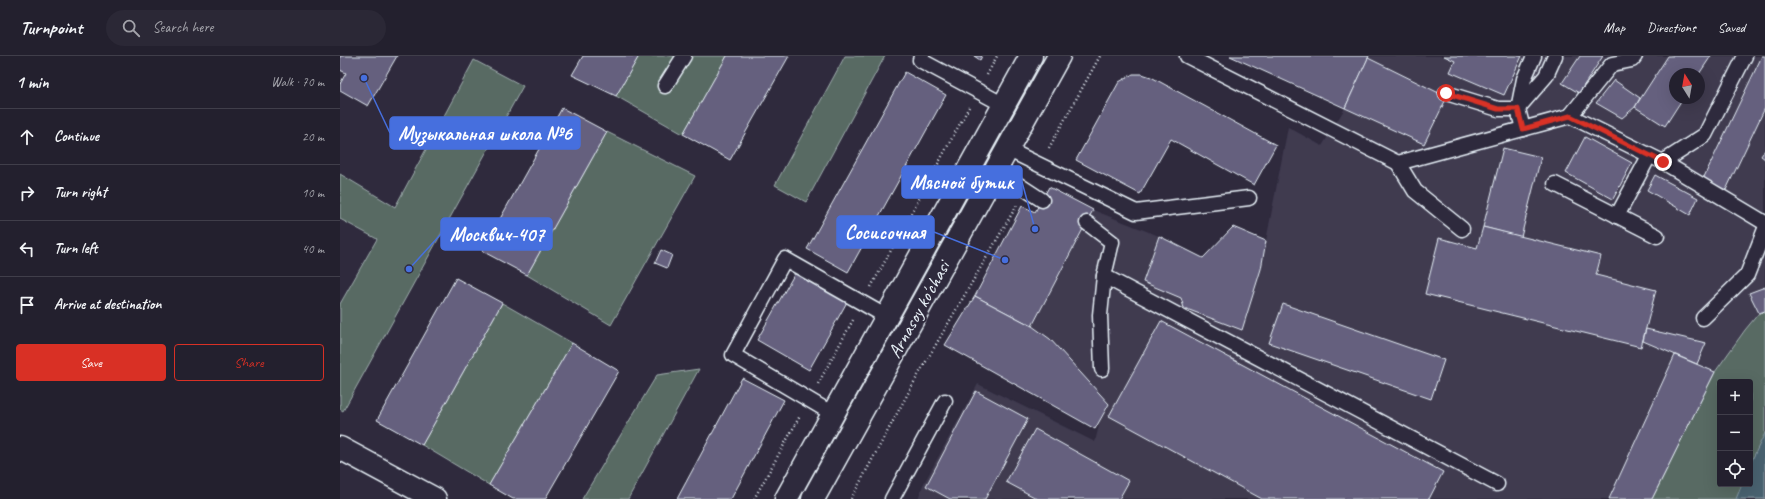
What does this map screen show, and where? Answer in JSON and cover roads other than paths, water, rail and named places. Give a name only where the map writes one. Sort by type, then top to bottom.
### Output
[{"type":"main road","name":"Arnasoy ko'chasi","points":[[786,499],[1031,56]]},
{"type":"main road","name":"Arnasoy ko'chasi","points":[[818,497],[1059,56]]},
{"type":"main road","points":[[340,448],[435,499]]},
{"type":"lane","points":[[665,86],[684,56]]},
{"type":"lane","points":[[922,56],[920,60],[1004,105]]},
{"type":"lane","points":[[1187,56],[1398,163],[1415,191],[1462,229]]},
{"type":"lane","points":[[1523,129],[1518,109],[1524,79],[1534,56]]},
{"type":"lane","points":[[1446,93],[1498,109],[1518,109],[1546,76],[1555,56]]},
{"type":"lane","points":[[1398,163],[1570,116],[1612,64],[1632,60],[1634,56]]},
{"type":"lane","points":[[1663,162],[1705,135],[1745,56]]},
{"type":"lane","points":[[1570,116],[1663,162],[1765,222]]},
{"type":"lane","points":[[1007,149],[1136,212],[1249,198]]},
{"type":"lane","points":[[1617,216],[1649,156]]},
{"type":"lane","points":[[996,170],[1042,200]]},
{"type":"lane","points":[[1555,184],[1657,236]]},
{"type":"lane","points":[[1087,223],[1112,242],[1104,276],[1100,315],[1102,369]]},
{"type":"lane","points":[[1703,318],[1747,275],[1765,229]]},
{"type":"lane","points":[[833,414],[733,355],[785,259],[887,317]]},
{"type":"lane","points":[[1104,276],[1497,484]]},
{"type":"lane","points":[[892,499],[945,401]]},
{"type":"water","points":[[1765,433],[1765,499],[1736,499],[1741,487],[1753,487],[1753,458]]},
{"type":"place","name":"Mузыкальная школа №6","points":[[364,78]]},
{"type":"place","name":"Мясной бутик","points":[[1035,229]]},
{"type":"place","name":"Сосисочная","points":[[1005,260]]},
{"type":"place","name":"Москвич-407","points":[[409,269]]}]
